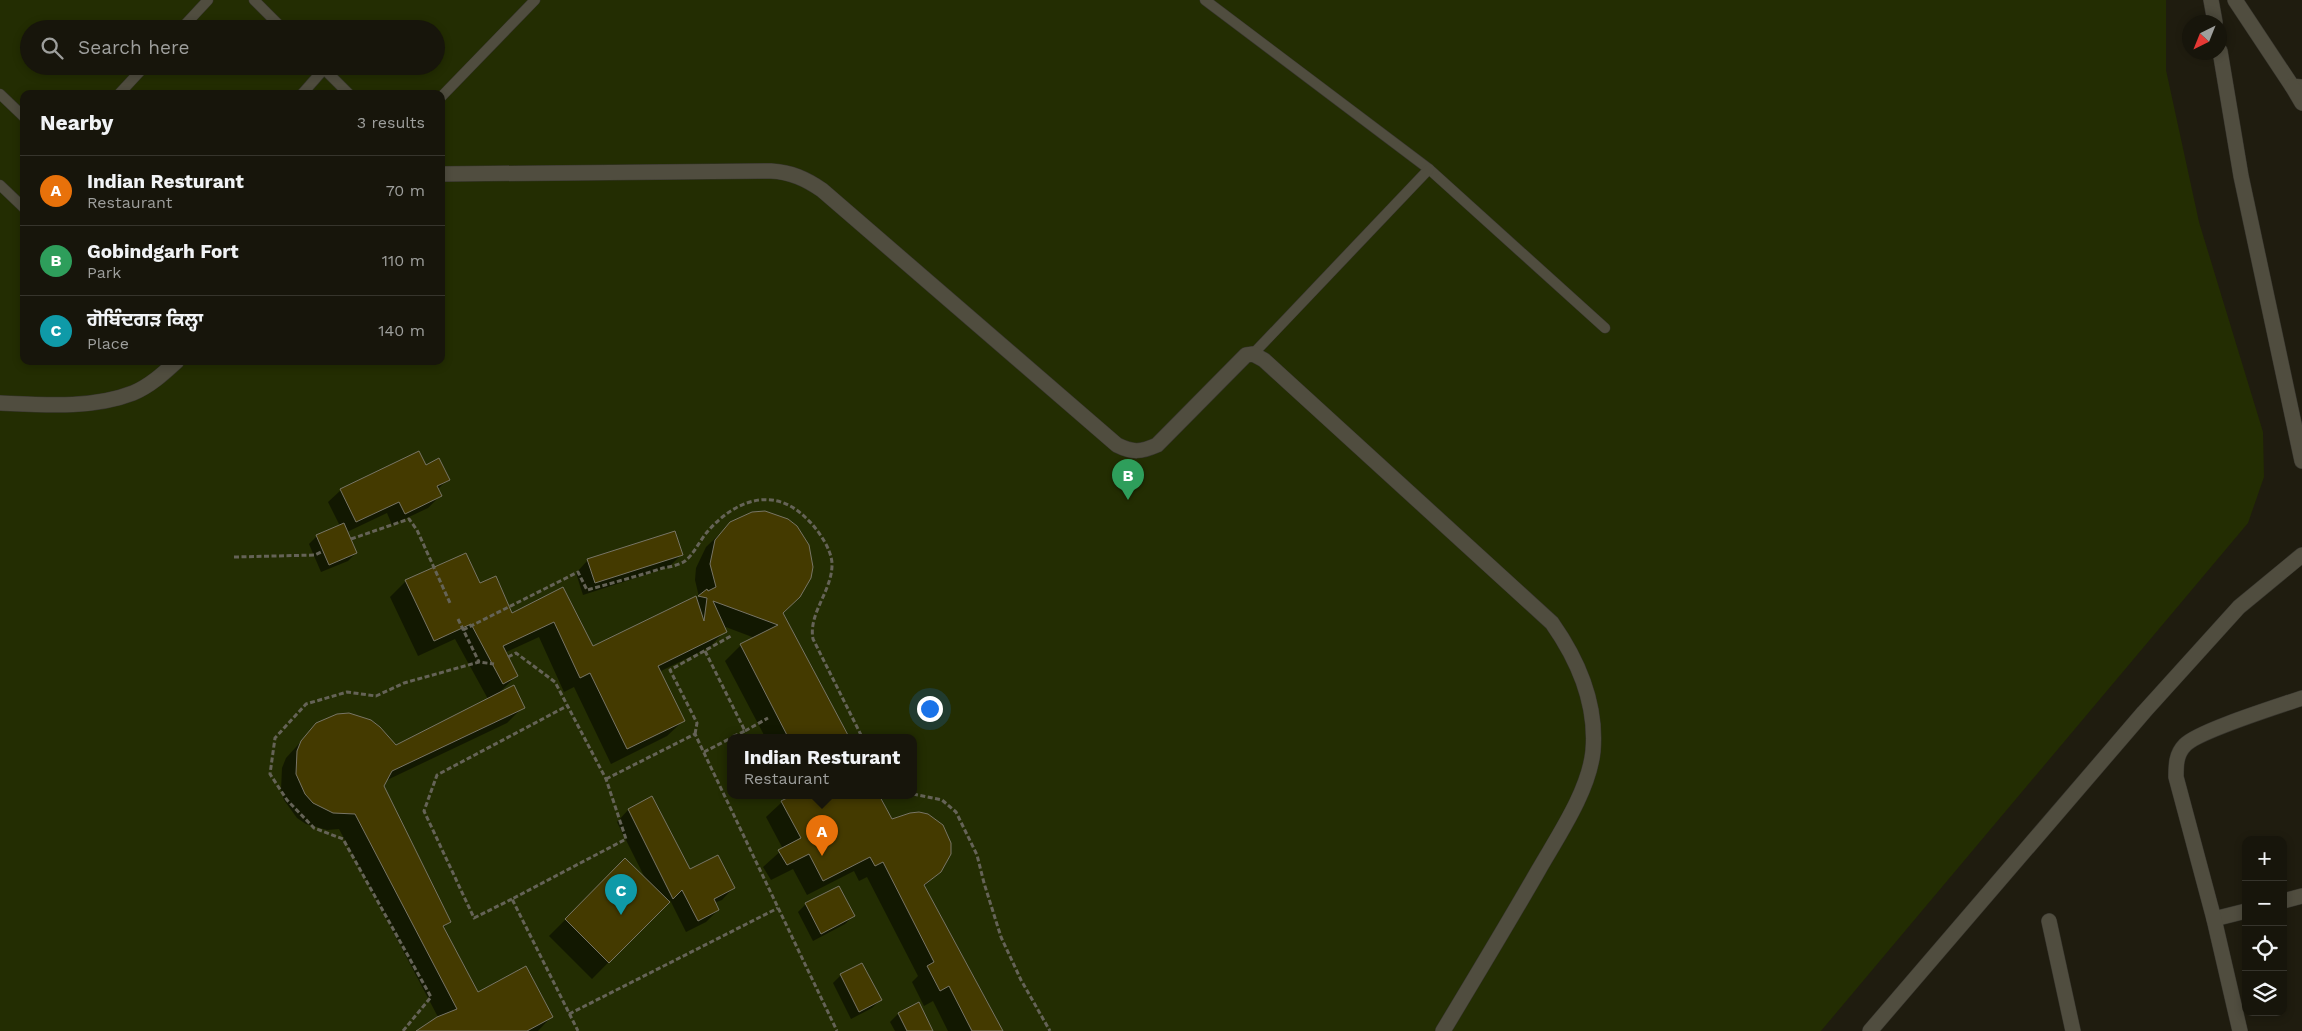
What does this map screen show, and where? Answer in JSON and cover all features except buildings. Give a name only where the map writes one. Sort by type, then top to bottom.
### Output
[{"type":"street","points":[[2211,0],[2214,15]]},
{"type":"street","points":[[2235,0],[2297,86],[2302,103]]},
{"type":"street","points":[[2222,60],[2241,176],[2297,422],[2302,461]]},
{"type":"street","points":[[445,174],[771,171],[806,179],[822,190],[1117,445],[1129,451],[1137,452],[1157,445],[1246,355],[1253,354],[1264,360],[1552,623],[1571,650],[1585,685],[1593,730],[1593,752],[1586,778],[1568,819],[1443,1031]]},
{"type":"street","points":[[0,403],[46,405],[92,402],[116,398],[134,393],[148,385],[172,365]]},
{"type":"street","points":[[1870,1031],[2144,712],[2232,614],[2302,555]]},
{"type":"street","points":[[2240,1031],[2214,919],[2176,777],[2179,752],[2193,738],[2302,698]]},
{"type":"street","points":[[2287,900],[2302,896]]},
{"type":"street","points":[[2214,919],[2242,912]]},
{"type":"street","points":[[2049,921],[2073,1031]]},
{"type":"lane","points":[[189,20],[208,0]]},
{"type":"lane","points":[[254,0],[274,20]]},
{"type":"lane","points":[[445,93],[535,0]]},
{"type":"lane","points":[[1205,0],[1429,169],[1605,328]]},
{"type":"lane","points":[[123,90],[137,75]]},
{"type":"lane","points":[[305,90],[317,75]]},
{"type":"lane","points":[[330,75],[345,90]]},
{"type":"lane","points":[[0,94],[20,113]]},
{"type":"lane","points":[[1253,354],[1429,169]]},
{"type":"lane","points":[[0,185],[20,204]]},
{"type":"path","points":[[463,630],[578,572],[587,590],[684,562],[709,530],[732,508],[747,502],[763,499],[780,503],[803,515],[814,526],[822,536],[832,563],[828,586],[812,630],[813,640],[860,734]]},
{"type":"path","points":[[351,539],[409,519],[417,530],[450,603]]},
{"type":"path","points":[[234,557],[315,555],[323,551]]},
{"type":"path","points":[[458,619],[479,662]]},
{"type":"path","points":[[731,636],[670,670],[698,723],[695,734],[837,1031]]},
{"type":"path","points":[[705,651],[745,730]]},
{"type":"path","points":[[508,657],[516,653],[555,682],[606,780],[626,839],[474,918],[424,811],[438,775],[567,706]]},
{"type":"path","points":[[403,1031],[430,997],[342,839],[314,828],[288,800],[270,774],[274,738],[306,704],[347,692],[376,696],[404,683],[479,662],[494,664]]},
{"type":"path","points":[[738,734],[768,718]]},
{"type":"path","points":[[606,780],[695,734]]},
{"type":"path","points":[[704,752],[727,740]]},
{"type":"path","points":[[917,795],[942,800],[956,812],[978,855],[984,883],[1001,937],[1021,980],[1050,1031]]},
{"type":"path","points":[[512,899],[578,1031]]},
{"type":"path","points":[[569,1014],[778,908]]},
{"type":"green space","points":[[0,0],[2166,0],[2166,70],[2199,222],[2263,432],[2264,477],[2248,523],[1821,1031],[0,1031]]},
{"type":"place","name":"Gobindgarh Fort","points":[[1128,500]]},
{"type":"place","name":"Indian Resturant","points":[[822,856]]},
{"type":"place","name":"ਗੋਬਿੰਦਗੜ ਕਿਲ੍ਹਾ","points":[[621,915]]}]
